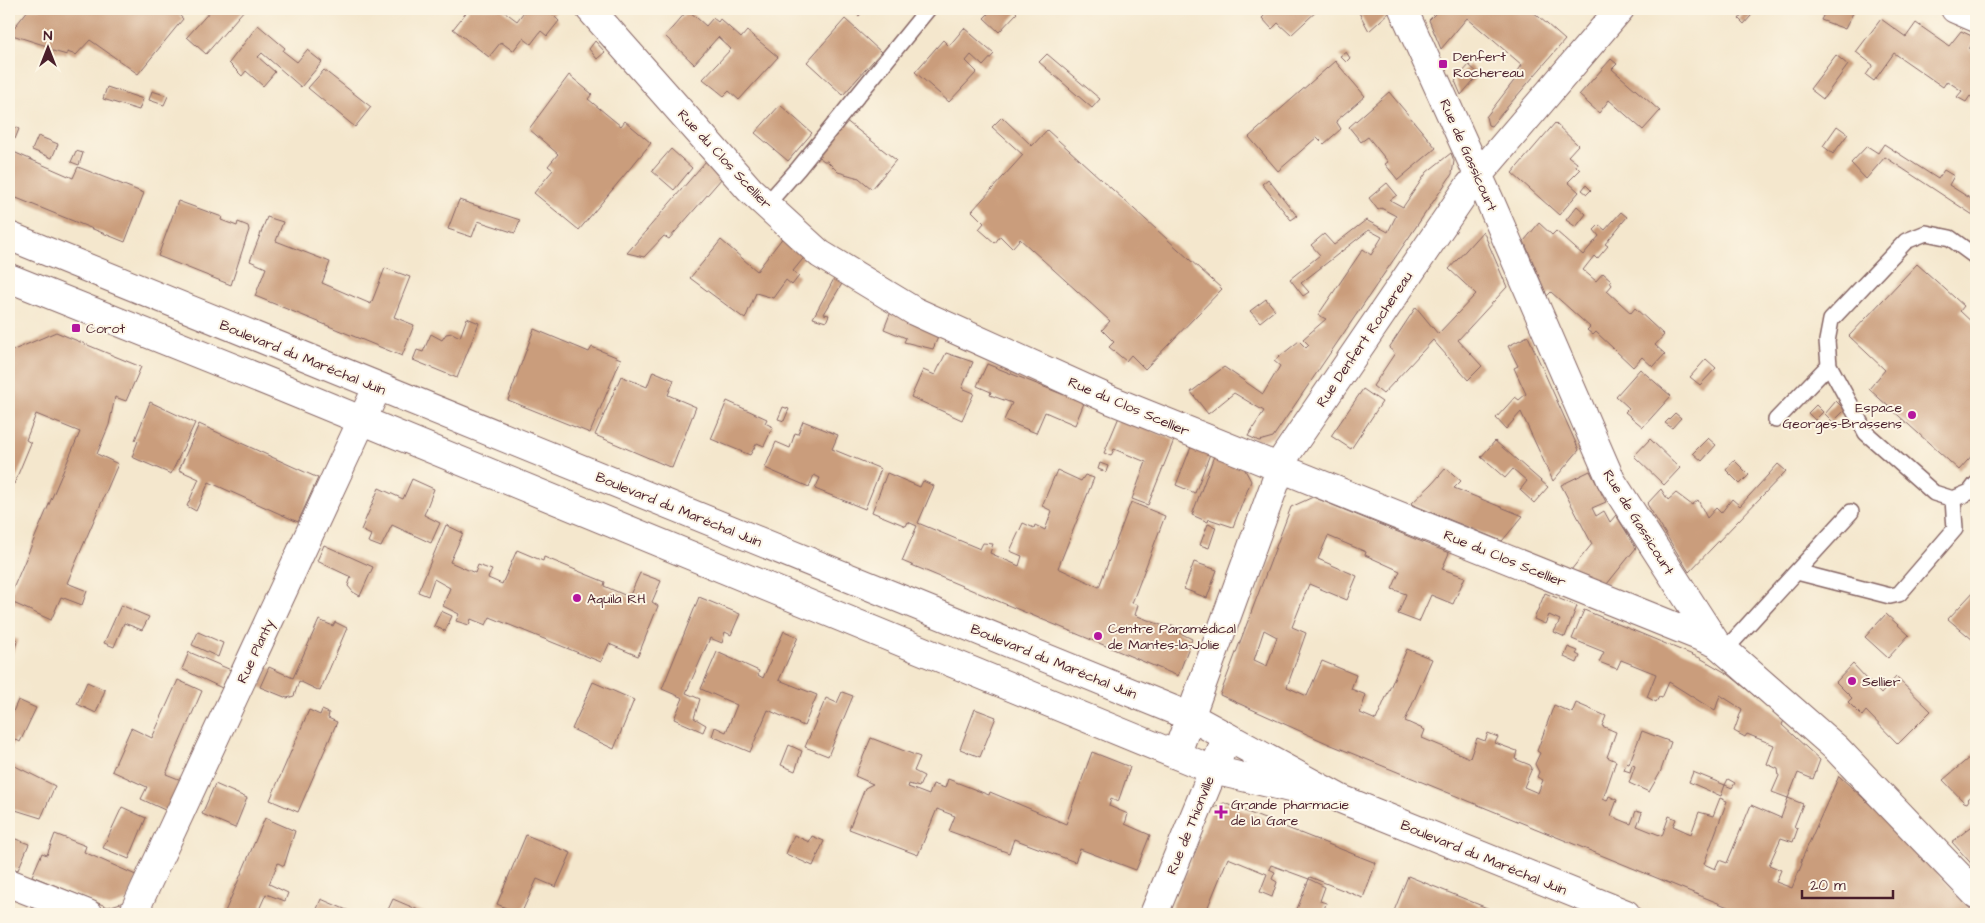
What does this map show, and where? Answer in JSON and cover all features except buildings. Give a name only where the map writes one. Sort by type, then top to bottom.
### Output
[{"type":"street","name":"Rue du Clos Scellier","points":[[590,9],[743,183],[766,205],[820,254],[914,311],[1111,400],[1721,646]]},
{"type":"street","name":"Rue de Gassicourt","points":[[1403,9],[1478,174],[1611,480],[1721,646],[1836,748],[1976,894]]},
{"type":"street","name":"Rue Denfert Rochereau","points":[[1177,753],[1192,717],[1280,468],[1292,444],[1478,174],[1620,9]]},
{"type":"street","points":[[1955,9],[1976,18]]},
{"type":"street","name":"Boulevard du Maréchal Juin","points":[[9,236],[377,388],[1192,717],[1341,799],[1626,914]]},
{"type":"street","name":"Boulevard du Maréchal Juin","points":[[9,278],[1177,753],[1213,770],[1341,799]]},
{"type":"street","name":"Rue Planty","points":[[133,914],[377,388]]},
{"type":"street","name":"Rue de Thionville","points":[[1154,914],[1227,737]]},
{"type":"street","points":[[9,883],[88,914]]},
{"type":"lane","points":[[766,205],[798,169],[928,9]]},
{"type":"lane","points":[[1976,257],[1950,238],[1926,233],[1906,241],[1831,320],[1827,341],[1829,365],[1866,434],[1934,493],[1953,499],[1970,492],[1976,484]]},
{"type":"lane","points":[[1776,420],[1829,365]]},
{"type":"lane","points":[[1797,572],[1890,596],[1899,594],[1955,529],[1953,499]]},
{"type":"lane","points":[[1721,646],[1797,572],[1851,512]]},
{"type":"place","name":"Denfert Rochereau","points":[[1443,64]]},
{"type":"place","name":"Corot","points":[[76,328]]},
{"type":"place","name":"Espace Georges-Brassens","points":[[1912,415]]},
{"type":"place","name":"Aquila RH","points":[[577,598]]},
{"type":"place","name":"Centre Paramédical de Mantes-la-Jolie","points":[[1098,636]]},
{"type":"place","name":"Sellier","points":[[1852,681]]},
{"type":"place","name":"Grande pharmacie de la Gare","points":[[1221,812]]}]
